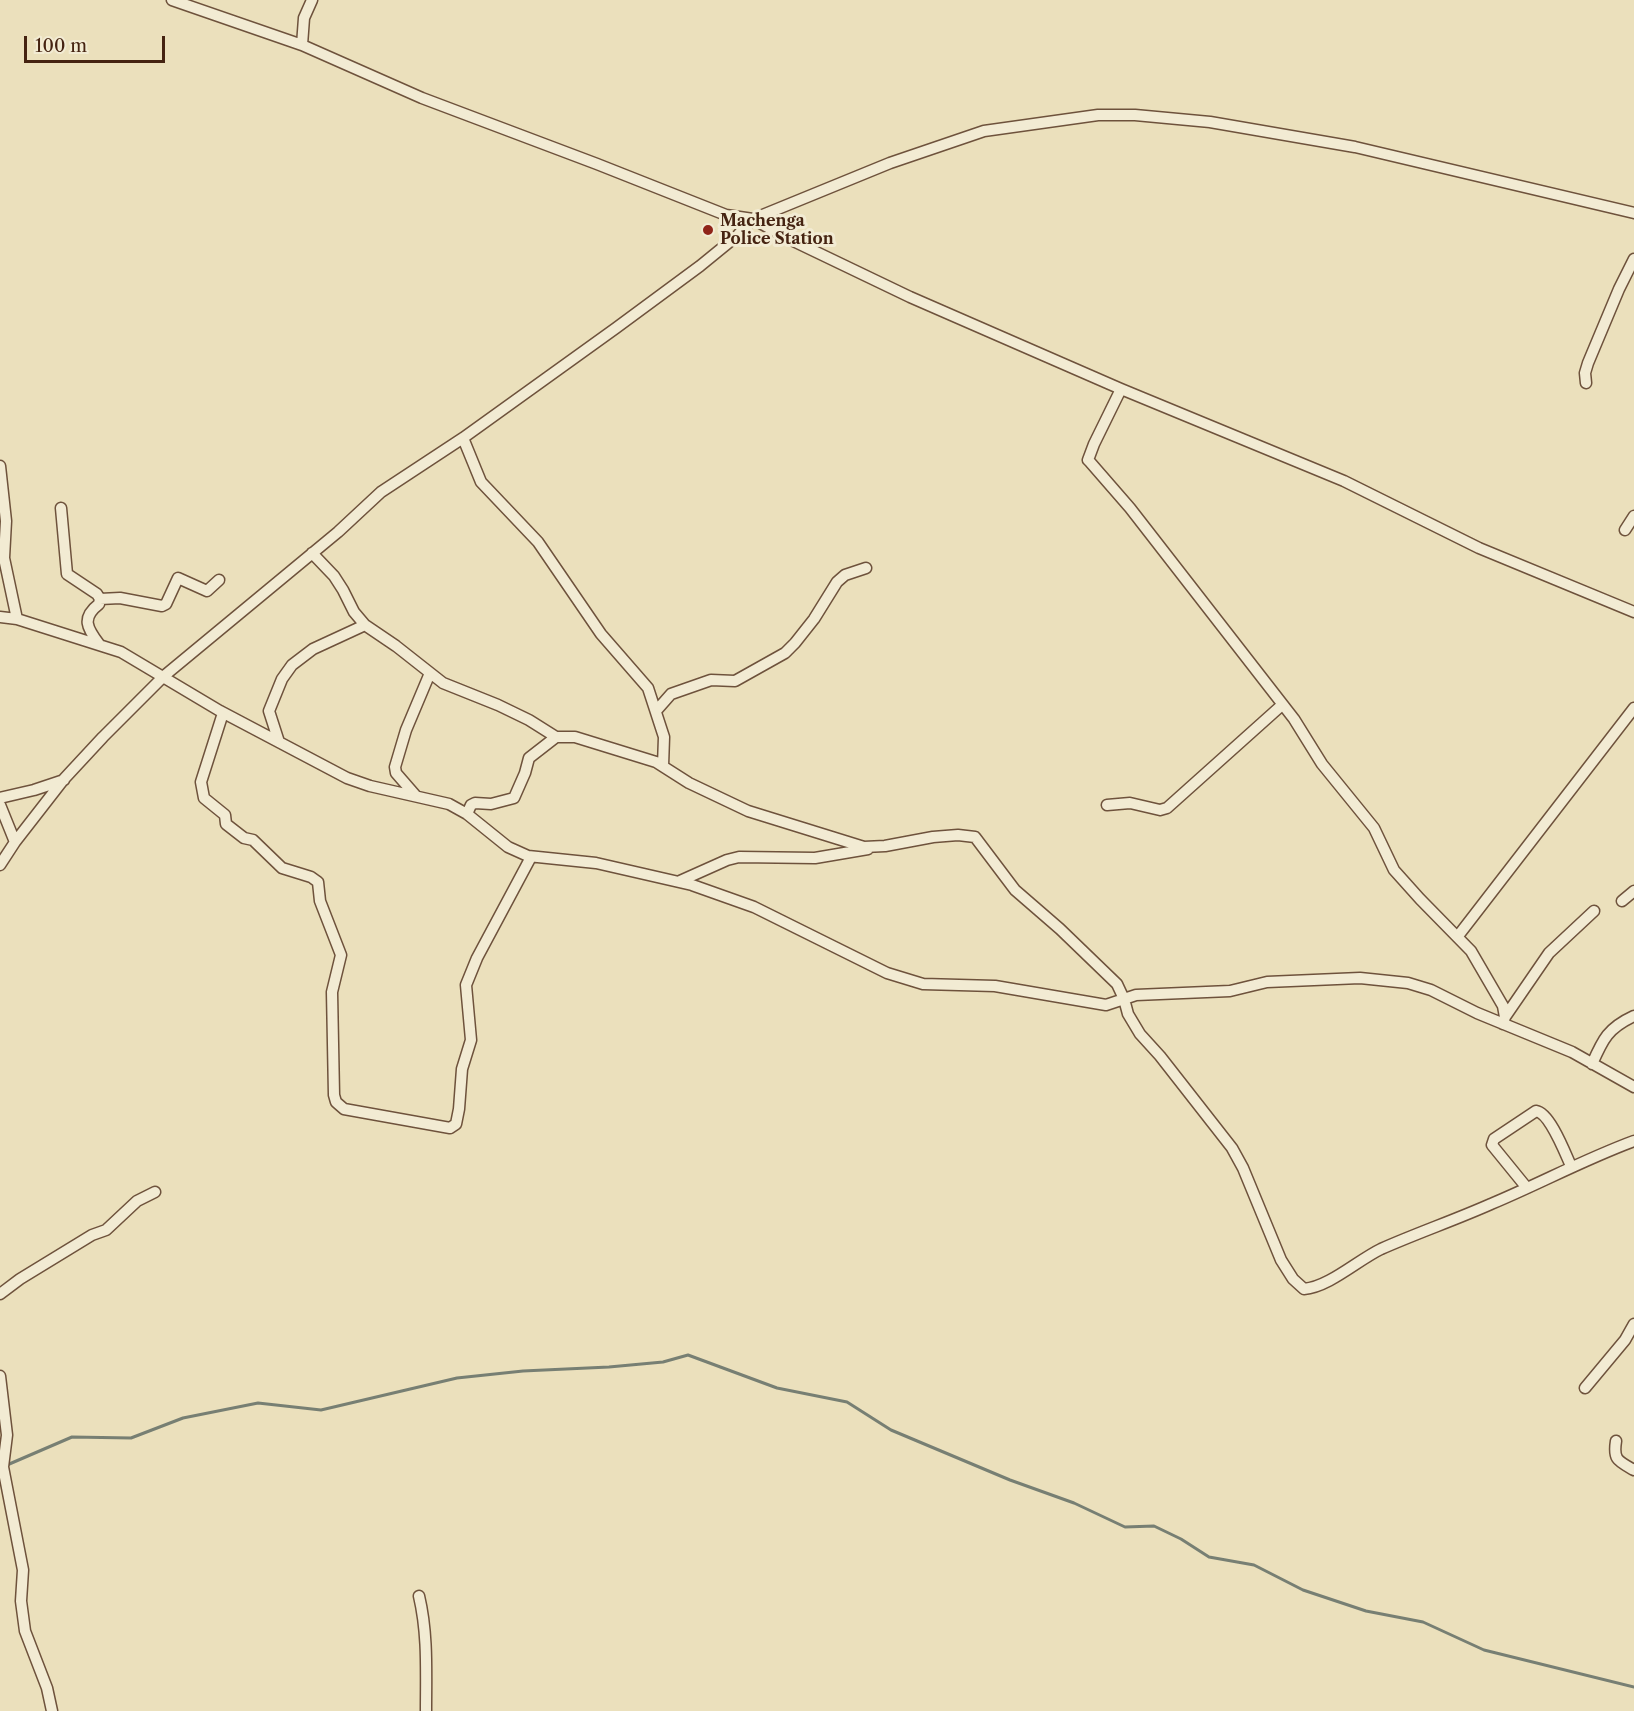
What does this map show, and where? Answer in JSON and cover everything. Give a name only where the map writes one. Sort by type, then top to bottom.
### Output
[{"type":"street","points":[[172,0],[302,45],[422,98],[696,204],[726,215],[753,219],[787,238],[910,297],[1121,389],[1344,481],[1479,548],[1634,612]]},
{"type":"street","points":[[302,45],[304,18],[312,0]]},
{"type":"street","points":[[0,865],[64,779],[164,676],[312,553],[381,492],[463,438],[700,266],[738,235],[753,219],[890,163],[984,131],[1098,115],[1136,115],[1210,122],[1355,147],[1634,213]]},
{"type":"street","points":[[1586,383],[1585,373],[1588,363],[1619,289],[1634,260]]},
{"type":"street","points":[[1121,389],[1088,460],[1130,508],[1294,719],[1322,764],[1374,828],[1394,870],[1471,951],[1503,1006],[1504,1021]]},
{"type":"street","points":[[463,438],[481,482],[544,550],[601,634],[648,688],[664,737],[663,766]]},
{"type":"street","points":[[0,466],[4,558],[17,620]]},
{"type":"street","points":[[60,508],[67,574],[97,594],[100,599],[99,604],[91,610],[87,624],[90,632],[100,644]]},
{"type":"street","points":[[1625,530],[1634,516]]},
{"type":"street","points":[[312,553],[334,576],[354,612],[365,625],[396,645],[454,689],[498,705],[529,720],[556,737],[575,737],[647,759],[663,766],[689,783],[748,811],[875,848]]},
{"type":"street","points":[[656,711],[671,694],[711,680],[735,681],[784,653],[814,619],[837,582],[845,575],[866,568]]},
{"type":"street","points":[[100,599],[120,598],[162,606],[166,604],[178,578],[207,591],[219,580]]},
{"type":"street","points":[[1,619],[17,620],[100,644],[133,658],[223,712],[347,778],[370,786],[449,804],[466,814],[508,847],[531,857],[596,863],[633,873],[680,881],[754,907],[887,974],[911,981],[923,984],[995,986],[1098,1005],[1106,1005],[1136,995],[1230,991],[1267,982],[1360,978],[1408,983],[1431,990],[1477,1013],[1504,1021],[1572,1052],[1634,1087]]},
{"type":"street","points":[[279,742],[269,711],[282,679],[292,665],[313,650],[365,625]]},
{"type":"street","points":[[416,796],[396,773],[395,768],[406,730],[430,673]]},
{"type":"street","points":[[1107,805],[1130,803],[1160,810],[1167,808],[1282,705]]},
{"type":"street","points":[[1458,936],[1634,708]]},
{"type":"street","points":[[223,712],[201,782],[202,795],[225,815],[226,824],[244,838],[253,840],[282,868],[311,877],[318,882],[320,900],[341,955],[332,992],[332,1029],[334,1095],[336,1102],[344,1109],[450,1128],[456,1124],[462,1069],[471,1040],[466,985],[477,958],[531,857]]},
{"type":"street","points":[[466,814],[471,805],[475,803],[491,804],[514,798],[529,758],[556,737]]},
{"type":"street","points":[[0,798],[34,790],[64,779]]},
{"type":"street","points":[[0,805],[15,842]]},
{"type":"street","points":[[680,881],[739,857],[815,858],[933,837],[958,835],[975,837],[1015,890],[1060,929],[1117,984],[1128,1014],[1140,1034],[1232,1148],[1243,1168],[1281,1260],[1298,1286],[1304,1289],[1324,1282],[1380,1250],[1634,1141]]},
{"type":"street","points":[[1622,901],[1634,891]]},
{"type":"street","points":[[1504,1021],[1549,953],[1594,911]]},
{"type":"street","points":[[1592,1064],[1602,1041],[1610,1031],[1618,1023],[1634,1016]]},
{"type":"street","points":[[1527,1188],[1492,1145],[1494,1139],[1536,1110],[1542,1113],[1552,1127],[1571,1167]]},
{"type":"street","points":[[0,1294],[20,1279],[92,1235],[106,1230],[137,1201],[155,1192]]},
{"type":"street","points":[[1585,1388],[1625,1340],[1634,1324]]},
{"type":"street","points":[[0,1376],[8,1435],[3,1467],[23,1570],[21,1601],[25,1631],[47,1688],[52,1711]]},
{"type":"street","points":[[1616,1441],[1614,1450],[1617,1460],[1634,1470]]},
{"type":"street","points":[[419,1596],[425,1619],[427,1642],[426,1711]]},
{"type":"waterway","points":[[7,1465],[72,1437],[131,1438],[183,1418],[258,1403],[321,1410],[457,1378],[523,1371],[663,1362],[688,1355],[777,1388],[847,1402],[891,1430],[1010,1480],[1074,1503],[1125,1527],[1154,1526],[1181,1539],[1209,1557],[1254,1565],[1303,1590],[1366,1611],[1423,1622],[1484,1650],[1634,1687]]},
{"type":"place","name":"Machenga Police Station","points":[[708,230]]}]
